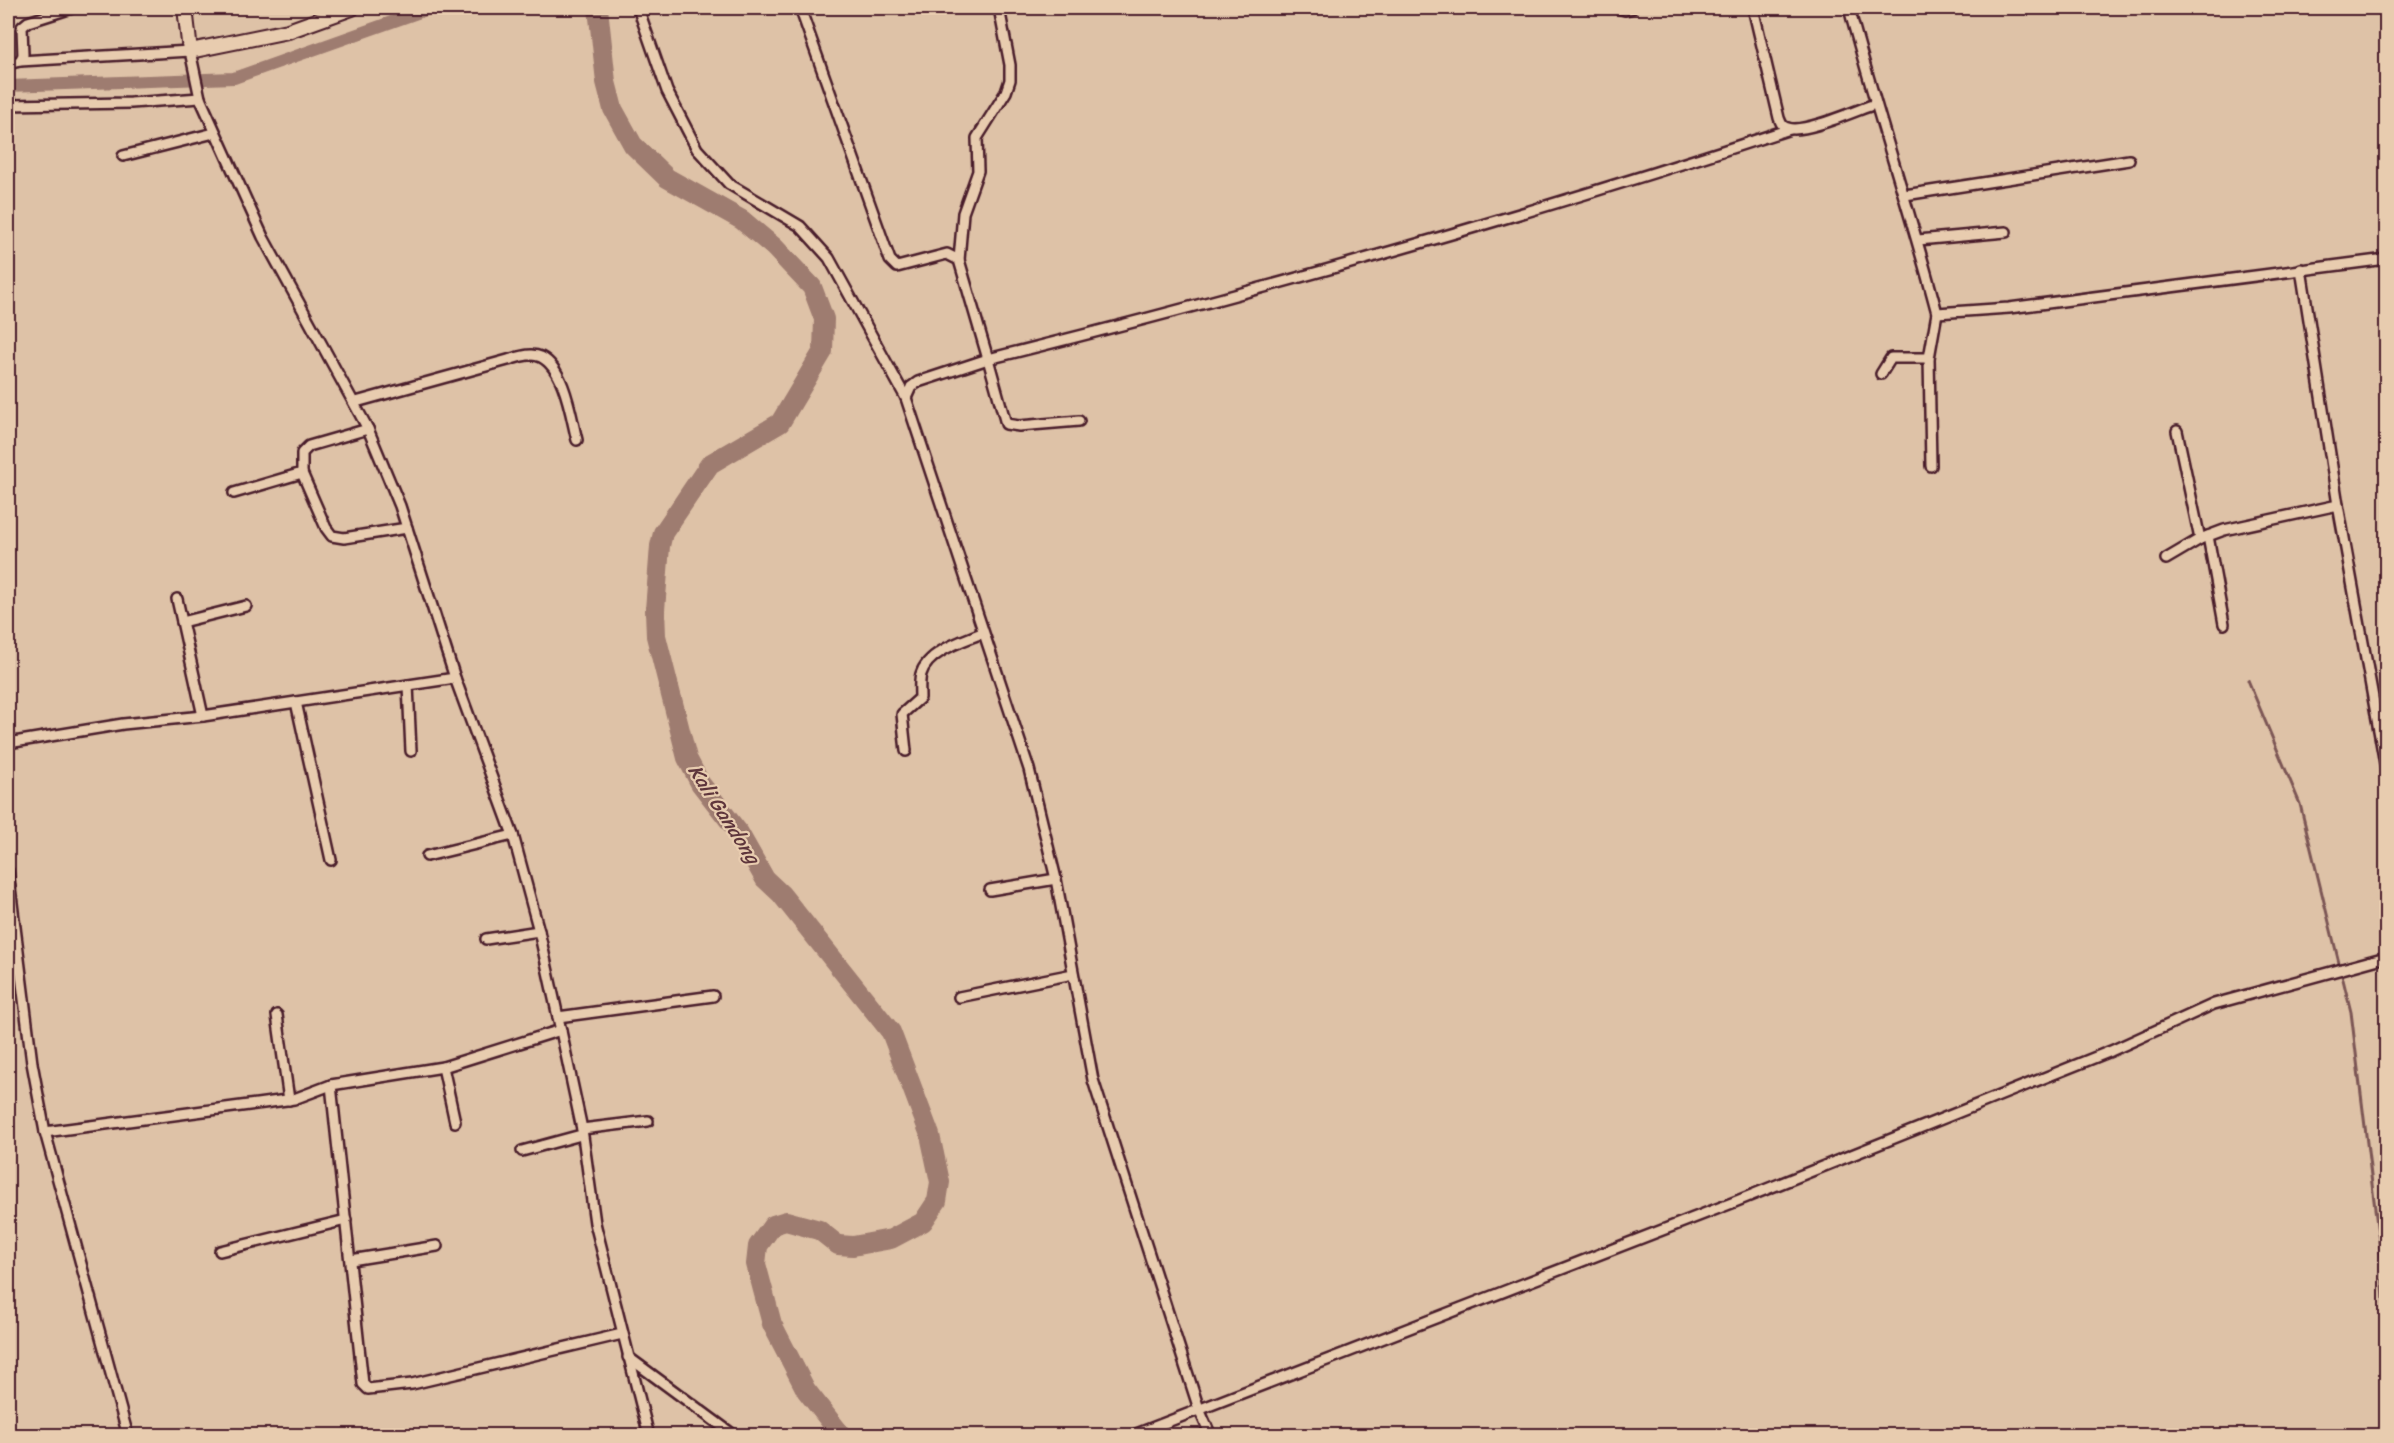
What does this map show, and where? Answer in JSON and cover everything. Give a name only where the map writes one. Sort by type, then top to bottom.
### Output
[{"type":"street","points":[[20,61],[23,55],[22,27],[49,11],[72,8]]},
{"type":"street","points":[[185,8],[191,57],[199,93],[214,133],[263,237],[356,402],[368,429],[407,528],[456,678],[513,835],[539,931],[561,1030],[582,1132],[595,1223],[649,1436]]},
{"type":"street","points":[[8,64],[20,61],[191,57],[288,31],[351,8]]},
{"type":"street","points":[[638,8],[667,91],[697,149],[729,184],[800,226],[829,258],[906,398],[982,633],[1029,769],[1056,879],[1093,1080],[1199,1409],[1212,1436]]},
{"type":"street","points":[[800,8],[890,260],[897,267],[947,254],[959,260]]},
{"type":"street","points":[[999,8],[1010,65],[1010,80],[1006,92],[977,138],[978,171],[963,213],[959,260],[1006,423],[1019,426],[1079,421]]},
{"type":"street","points":[[1618,8],[1625,10],[1632,8]]},
{"type":"street","points":[[1753,8],[1779,118],[1784,126],[1790,129]]},
{"type":"street","points":[[1849,8],[1875,104],[1918,240],[1937,313],[1929,358],[1930,466]]},
{"type":"street","points":[[8,105],[131,104],[199,93]]},
{"type":"street","points":[[906,398],[911,387],[918,382],[988,359],[1124,326],[1571,201],[1790,129],[1804,128],[1875,104]]},
{"type":"street","points":[[123,156],[214,133]]},
{"type":"street","points":[[1905,195],[2129,160]]},
{"type":"street","points":[[1918,240],[2006,232]]},
{"type":"street","points":[[1937,313],[2009,308],[2301,269],[2386,260]]},
{"type":"street","points":[[2301,269],[2338,505],[2386,769]]},
{"type":"street","points":[[356,402],[529,355],[540,357],[556,373],[565,391],[577,440]]},
{"type":"street","points":[[1881,374],[1891,358],[1929,358]]},
{"type":"street","points":[[368,429],[305,448],[302,473],[326,528],[332,536],[344,538],[407,528]]},
{"type":"street","points":[[2177,431],[2224,624]]},
{"type":"street","points":[[234,493],[302,473]]},
{"type":"street","points":[[2166,559],[2224,530],[2338,505]]},
{"type":"street","points":[[177,599],[203,716]]},
{"type":"street","points":[[182,622],[246,606]]},
{"type":"street","points":[[906,751],[902,714],[920,698],[921,674],[927,664],[950,646],[982,633]]},
{"type":"street","points":[[8,743],[123,724],[203,716],[456,678]]},
{"type":"street","points":[[408,685],[411,751]]},
{"type":"street","points":[[296,702],[331,860]]},
{"type":"street","points":[[428,856],[513,835]]},
{"type":"street","points":[[8,871],[10,923],[45,1132],[128,1436]]},
{"type":"street","points":[[990,890],[1056,879]]},
{"type":"street","points":[[486,939],[539,931]]},
{"type":"street","points":[[1131,1436],[1732,1203],[2111,1051],[2214,1004],[2386,957]]},
{"type":"street","points":[[959,997],[1073,974]]},
{"type":"street","points":[[558,1017],[713,996]]},
{"type":"street","points":[[277,1015],[288,1100]]},
{"type":"street","points":[[45,1132],[288,1100],[331,1085],[443,1067],[561,1030]]},
{"type":"street","points":[[443,1067],[455,1122]]},
{"type":"street","points":[[331,1085],[363,1384],[368,1389],[412,1384],[622,1334]]},
{"type":"street","points":[[522,1151],[582,1132],[648,1121]]},
{"type":"street","points":[[220,1251],[346,1220]]},
{"type":"street","points":[[351,1260],[436,1246]]},
{"type":"street","points":[[628,1357],[735,1436]]},
{"type":"waterway","points":[[8,86],[234,78],[431,8]]},
{"type":"waterway","name":"Kali Gandong","points":[[598,8],[606,82],[613,109],[633,145],[667,178],[742,220],[774,247],[812,287],[824,319],[823,351],[780,423],[710,464],[663,533],[655,610],[656,636],[687,758],[700,783],[739,833],[765,879],[781,894],[891,1032],[930,1135],[940,1182],[937,1201],[923,1222],[891,1239],[853,1246],[838,1245],[819,1230],[786,1221],[773,1225],[758,1246],[756,1264],[772,1324],[806,1390],[842,1436]]},
{"type":"waterway","points":[[2248,680],[2300,804],[2351,1012],[2382,1266],[2386,1338]]}]
